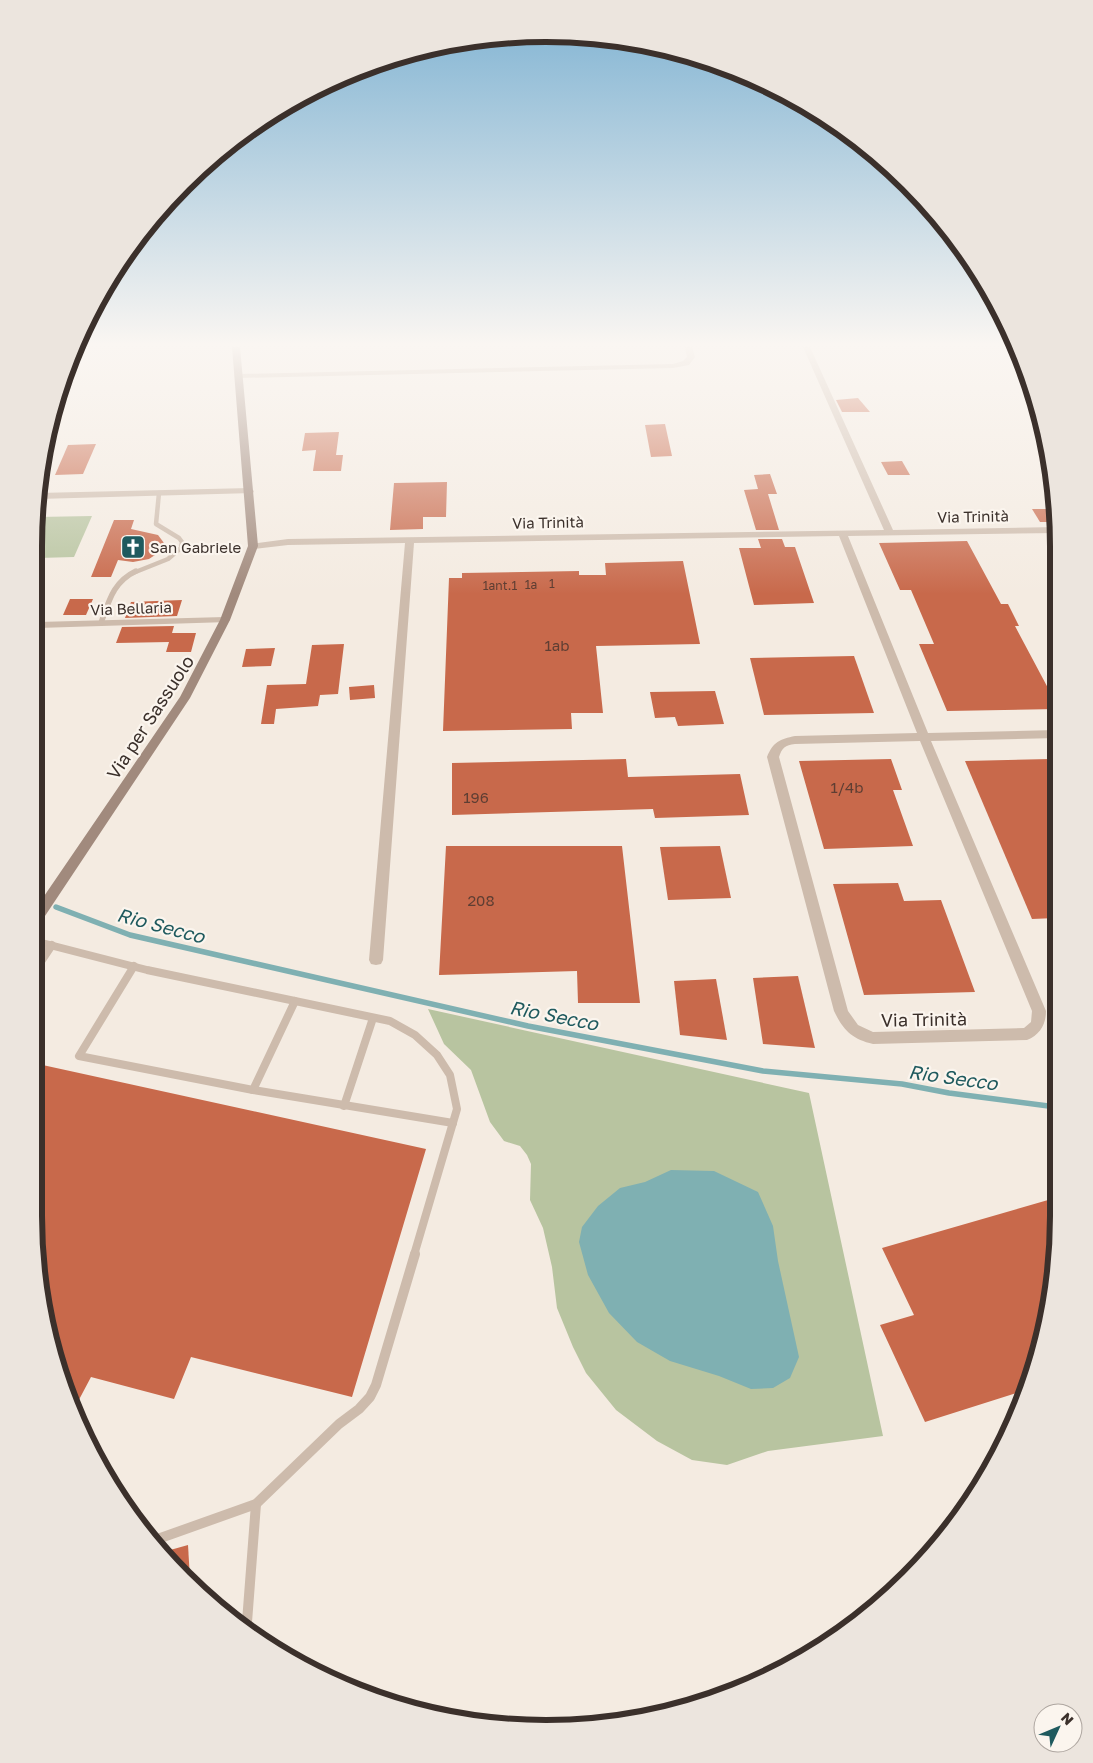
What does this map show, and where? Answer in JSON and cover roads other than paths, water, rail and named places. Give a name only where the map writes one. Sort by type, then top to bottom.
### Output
[{"type":"main road","name":"Via per Sassuolo","points":[[42,909],[185,698],[225,620],[253,546],[244,429]]},
{"type":"street","points":[[843,429],[890,534]]},
{"type":"street","points":[[46,496],[250,491]]},
{"type":"street","name":"Via Trinità","points":[[253,546],[288,542],[1050,530]]},
{"type":"street","name":"Via Trinità","points":[[843,534],[924,737],[1039,1011],[1039,1022],[1035,1029],[1027,1034],[873,1038],[853,1030],[846,1022],[841,1011],[773,757],[776,748],[783,742],[795,740],[924,737],[1050,734]]},
{"type":"street","points":[[376,960],[410,540]]},
{"type":"street","name":"Via Bellaria","points":[[42,625],[225,620]]},
{"type":"lane","points":[[101,623],[120,580],[166,559],[181,548],[182,542],[179,538],[156,524],[159,493]]},
{"type":"lane","points":[[42,943],[134,966],[373,1018],[408,1028],[430,1047],[448,1071],[458,1109],[373,1391],[359,1409],[338,1424],[256,1504],[159,1538]]},
{"type":"lane","points":[[42,960],[52,946]]},
{"type":"lane","points":[[134,966],[79,1056],[253,1090],[453,1123]]},
{"type":"lane","points":[[253,1090],[295,1001]]},
{"type":"lane","points":[[344,1106],[373,1018]]},
{"type":"lane","points":[[247,1621],[256,1504]]},
{"type":"water","points":[[671,1170],[714,1171],[758,1192],[773,1226],[778,1261],[799,1357],[790,1378],[773,1388],[751,1389],[719,1376],[670,1361],[637,1342],[609,1313],[588,1275],[579,1242],[582,1227],[598,1206],[620,1188],[645,1182]]},
{"type":"waterway","name":"Rio Secco","points":[[56,907],[130,935],[528,1026],[763,1071],[902,1084],[949,1093],[1050,1106]]},
{"type":"place","name":"San Gabriele","points":[[133,547]]}]
